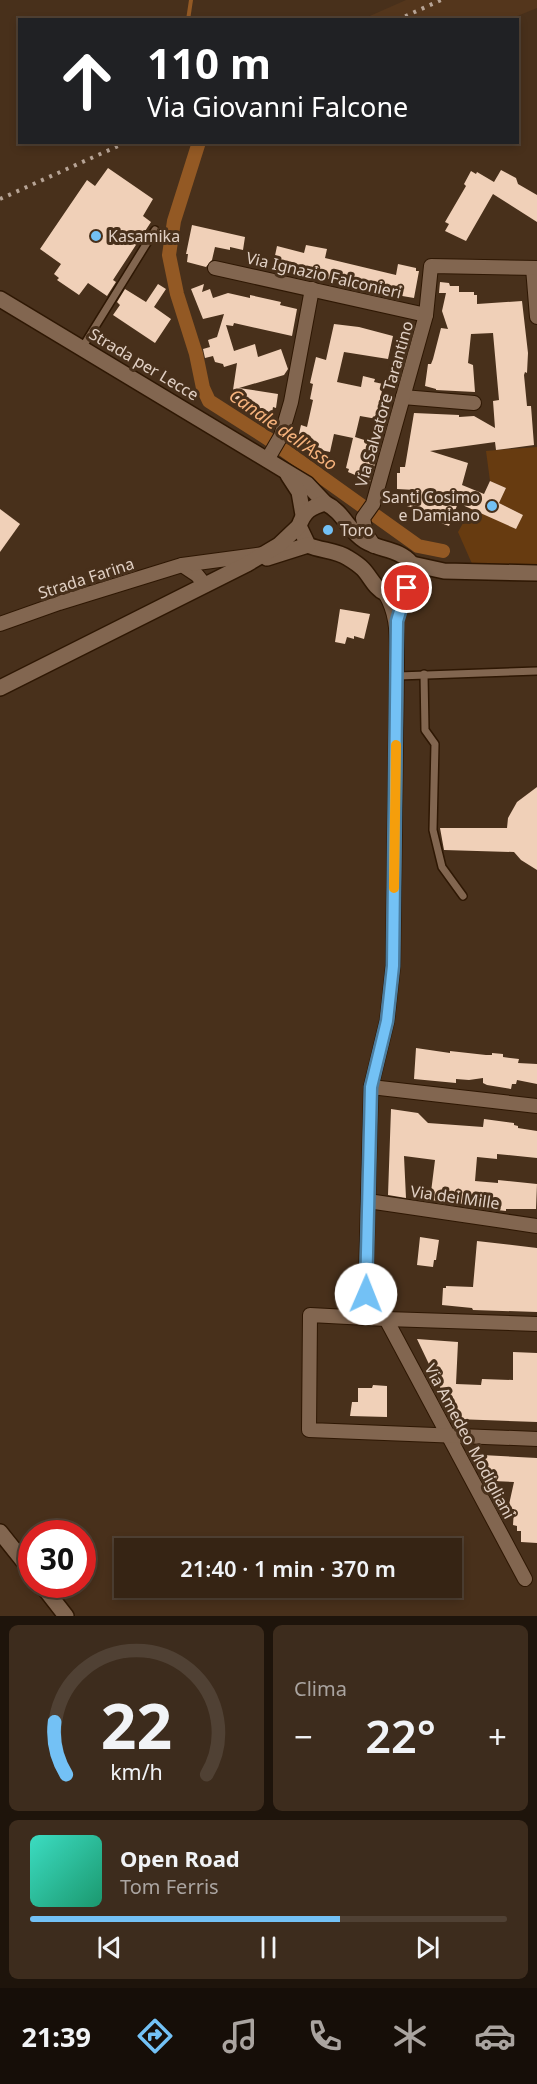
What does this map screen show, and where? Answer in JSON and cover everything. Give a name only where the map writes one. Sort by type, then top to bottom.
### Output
[{"type":"main road","name":"Strada per Lecce","points":[[0,299],[270,455],[287,473],[307,484],[325,504],[335,508],[363,541],[402,555],[412,564],[444,571]]},
{"type":"main road","points":[[287,473],[299,492],[301,520],[308,545]]},
{"type":"main road","points":[[0,688],[247,564],[279,545],[312,507],[325,504]]},
{"type":"main road","points":[[247,564],[308,545],[346,556],[363,568],[378,588],[385,593],[393,593],[427,575],[444,571],[537,573]]},
{"type":"main road","points":[[409,584],[414,572],[412,564]]},
{"type":"main road","points":[[0,1532],[18,1554]]},
{"type":"main road","points":[[52,1598],[66,1616]]},
{"type":"street","name":"Via Salvatore Tarantino","points":[[374,546],[366,533],[363,518],[373,504],[426,315],[431,266],[535,268]]},
{"type":"street","name":"Via Ignazio Falconieri","points":[[214,268],[426,315]]},
{"type":"street","points":[[535,268],[537,317]]},
{"type":"street","points":[[270,455],[281,436],[291,402],[312,289]]},
{"type":"street","points":[[403,397],[474,403]]},
{"type":"street","name":"Strada Farina","points":[[0,624],[182,565],[264,554]]},
{"type":"street","points":[[182,565],[197,575],[205,585]]},
{"type":"street","points":[[397,621],[409,584]]},
{"type":"street","points":[[365,1318],[371,1087],[387,1021],[393,966],[397,621],[385,593]]},
{"type":"street","points":[[371,1087],[537,1106]]},
{"type":"street","name":"Via dei Mille","points":[[368,1201],[537,1226]]},
{"type":"street","points":[[537,1324],[310,1315],[309,1430],[537,1439]]},
{"type":"street","name":"Via Amedeo Modigliani","points":[[386,1319],[525,1579]]},
{"type":"lane","points":[[82,348],[155,230]]},
{"type":"lane","points":[[398,676],[537,671]]},
{"type":"lane","points":[[424,674],[424,730],[435,744],[433,830],[442,867],[463,896]]},
{"type":"shaded area","points":[[406,0],[537,0],[537,8],[512,18],[365,18]]},
{"type":"shaded area","points":[[537,447],[537,567],[473,566],[458,532],[471,509],[516,529],[523,515],[499,503],[506,488],[490,481],[486,451]]},
{"type":"building","name":"Kasamika","points":[[108,168],[153,199],[143,216],[151,222],[113,280],[116,282],[107,296],[88,283],[79,295],[57,280],[59,278],[54,274],[61,264],[40,249],[87,180],[95,186]]},
{"type":"building","points":[[501,170],[516,178],[518,184],[537,195],[537,222],[493,194],[466,241],[445,231],[449,224],[445,222],[466,186],[464,184],[471,171],[494,182]]},
{"type":"building","points":[[192,225],[245,237],[243,250],[215,247],[212,260],[206,267],[187,262],[188,254],[186,254]]},
{"type":"building","points":[[306,245],[327,249],[325,258],[396,275],[398,264],[416,268],[416,271],[419,271],[414,298],[373,291],[374,289],[345,283],[345,281],[316,277],[316,279],[272,270],[277,246],[304,253]]},
{"type":"building","points":[[440,282],[449,283],[450,286],[459,286],[459,292],[474,292],[474,295],[477,295],[477,304],[522,301],[528,353],[527,373],[525,372],[524,375],[527,406],[531,406],[534,445],[496,450],[495,442],[430,451],[468,463],[462,485],[484,494],[490,481],[506,488],[499,503],[523,515],[516,529],[458,503],[449,526],[414,513],[414,508],[407,506],[415,490],[397,489],[397,473],[400,473],[400,467],[405,467],[414,413],[474,416],[495,428],[493,401],[499,400],[493,333],[471,334],[468,363],[473,365],[475,392],[436,390],[425,386],[428,364],[431,364],[433,359],[441,328],[448,329],[442,311],[446,293],[439,293]]},
{"type":"building","points":[[158,284],[166,289],[154,307],[171,319],[155,343],[113,315],[120,305],[117,302],[125,289],[146,302]]},
{"type":"building","points":[[204,284],[202,292],[210,289],[213,298],[228,293],[250,298],[250,295],[281,302],[280,305],[297,309],[292,336],[234,323],[233,326],[226,325],[234,351],[255,344],[258,357],[281,349],[288,369],[284,375],[239,388],[278,394],[276,408],[273,407],[271,419],[260,417],[260,413],[248,411],[248,408],[234,402],[236,389],[233,390],[237,363],[224,367],[223,364],[215,362],[213,356],[205,358],[203,349],[210,347],[208,340],[217,337],[224,314],[203,319],[191,289]]},
{"type":"building","points":[[334,324],[359,327],[393,336],[388,359],[344,352],[337,382],[361,387],[363,376],[383,384],[377,419],[360,416],[355,437],[380,445],[370,482],[360,480],[360,477],[348,472],[349,469],[346,468],[353,438],[334,434],[330,452],[312,448],[314,442],[298,438],[301,425],[307,427],[313,400],[310,399],[313,384],[310,383],[316,357],[326,360]]},
{"type":"building","points":[[0,509],[20,524],[0,552]]},
{"type":"building","points":[[340,609],[370,614],[364,639],[354,636],[354,639],[347,637],[345,644],[335,642]]},
{"type":"building","points":[[537,787],[537,870],[521,860],[514,852],[444,850],[440,828],[507,828],[508,818],[517,802]]},
{"type":"building","points":[[416,1048],[450,1053],[450,1051],[486,1055],[503,1054],[503,1057],[519,1059],[518,1063],[537,1064],[537,1084],[517,1080],[516,1084],[512,1084],[511,1089],[487,1085],[483,1083],[483,1078],[456,1079],[456,1083],[414,1079]]},
{"type":"building","points":[[391,1109],[418,1113],[428,1123],[483,1127],[484,1119],[514,1123],[518,1128],[537,1131],[537,1158],[497,1154],[497,1159],[477,1157],[475,1181],[498,1183],[498,1180],[537,1184],[536,1209],[506,1209],[506,1211],[473,1203],[472,1205],[430,1200],[435,1160],[404,1156],[406,1198],[388,1195]]},
{"type":"building","points":[[420,1237],[439,1240],[433,1267],[417,1265]]},
{"type":"building","points":[[477,1241],[537,1248],[537,1312],[473,1310],[472,1308],[442,1305],[443,1288],[446,1286],[473,1287]]},
{"type":"building","points":[[417,1339],[458,1342],[456,1384],[481,1385],[482,1379],[513,1380],[513,1352],[537,1353],[537,1422],[456,1419],[457,1408],[446,1408],[447,1402]]},
{"type":"building","points":[[373,1385],[387,1386],[387,1417],[350,1416],[352,1402],[358,1402],[358,1388],[372,1388]]},
{"type":"building","points":[[482,1455],[537,1458],[537,1543],[521,1542],[521,1531],[517,1531],[517,1526],[513,1525],[514,1509],[508,1509],[514,1482],[493,1481],[490,1472],[486,1472],[485,1465],[482,1465]]},
{"type":"waterway","points":[[188,18],[191,0]]},
{"type":"waterway","name":"Canale dell'Asso","points":[[198,144],[174,221],[169,255],[177,294],[196,354],[203,388],[209,401],[267,438],[418,546],[443,551]]},
{"type":"railway","points":[[401,18],[441,0]]},
{"type":"railway","points":[[0,199],[123,144]]},
{"type":"slow traffic","points":[[394,888],[396,745]]},
{"type":"place","name":"Kasamika","points":[[96,236]]},
{"type":"place","name":"Santi Cosimo e Damiano","points":[[492,506]]},
{"type":"place","name":"Toro","points":[[328,530]]},
{"type":"route","points":[[366,1294],[371,1087],[387,1021],[393,966],[397,621],[407,588]]}]
